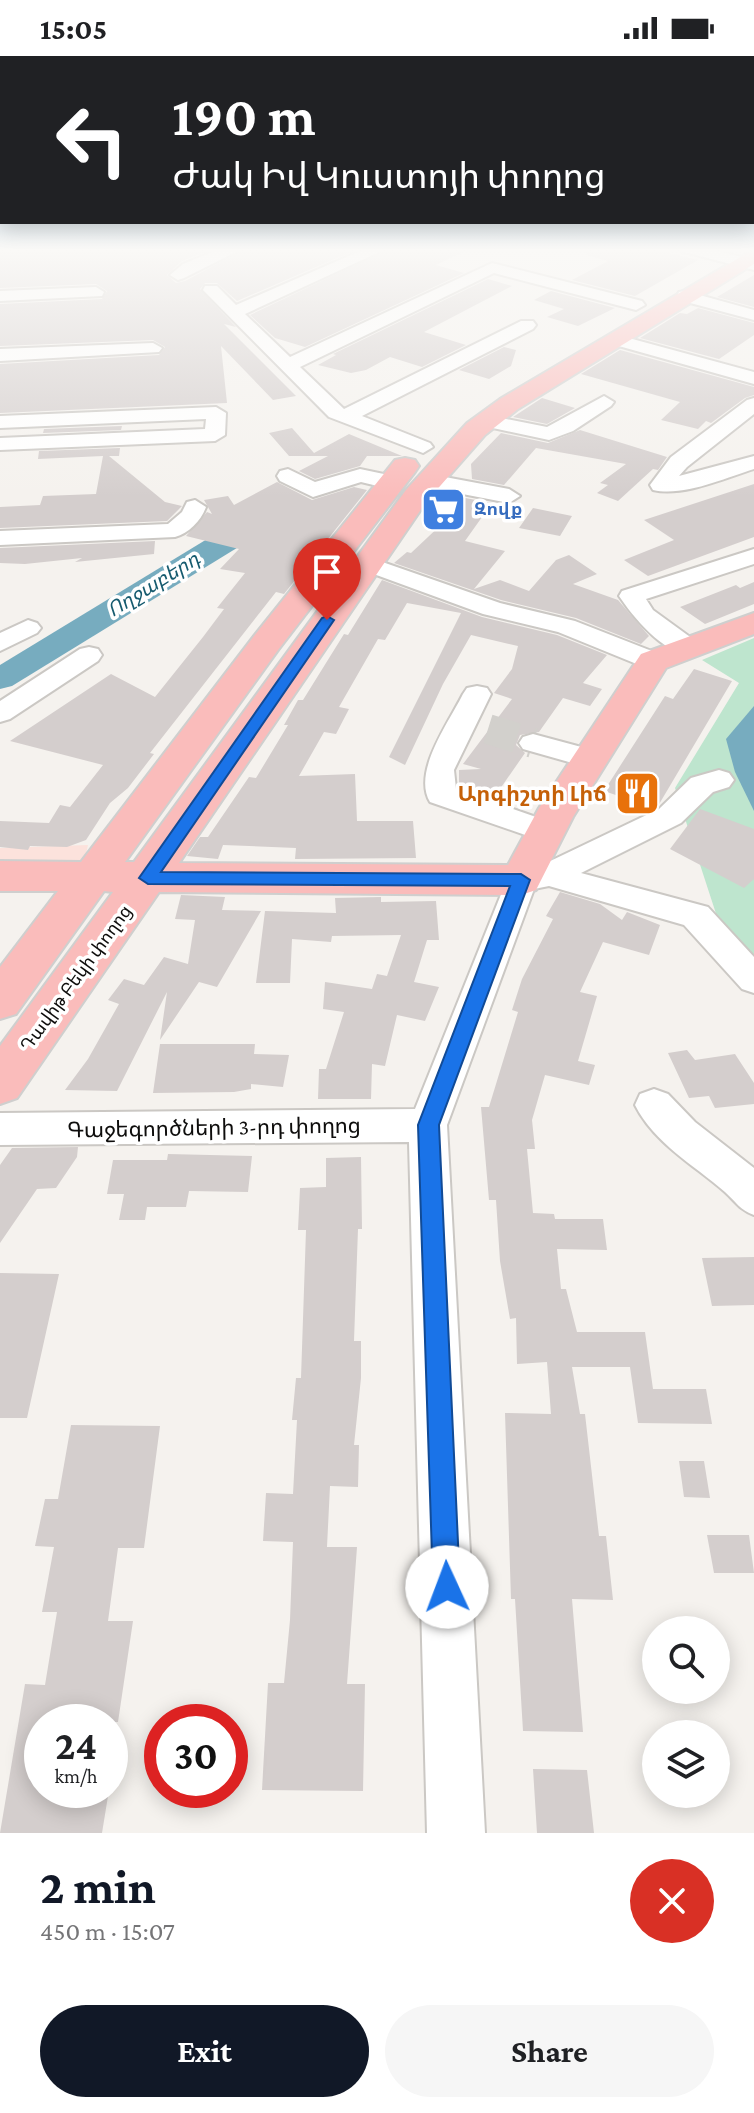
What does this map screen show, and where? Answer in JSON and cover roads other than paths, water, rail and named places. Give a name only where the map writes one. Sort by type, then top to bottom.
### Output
[{"type":"main road","points":[[0,1001],[266,643],[390,482],[423,447],[485,395],[592,331]]},
{"type":"main road","name":"Դավիթ Բեկի փողոց","points":[[0,1084],[368,564],[449,456],[509,404],[627,331]]},
{"type":"main road","points":[[0,876],[535,878],[545,831],[653,661],[754,623]]},
{"type":"street","points":[[251,331],[336,413],[423,447]]},
{"type":"street","points":[[287,366],[360,331]]},
{"type":"street","points":[[344,417],[515,331]]},
{"type":"street","points":[[614,339],[754,378]]},
{"type":"street","points":[[669,354],[690,341]]},
{"type":"street","points":[[0,355],[153,348]]},
{"type":"street","points":[[486,421],[549,434],[566,427],[604,402]]},
{"type":"street","points":[[754,404],[679,462],[661,485],[695,480],[754,462]]},
{"type":"street","points":[[0,422],[216,413],[215,435],[0,444]]},
{"type":"street","points":[[288,476],[313,490],[360,475],[390,482]]},
{"type":"street","points":[[429,481],[509,496]]},
{"type":"street","points":[[0,538],[159,533],[175,530],[192,515],[195,507]]},
{"type":"street","points":[[688,648],[644,615],[631,596],[754,556]]},
{"type":"street","points":[[368,564],[492,609],[566,626],[653,661]]},
{"type":"street","points":[[0,643],[28,628]]},
{"type":"street","points":[[0,713],[89,655]]},
{"type":"street","points":[[477,694],[476,725],[439,770],[441,795],[545,831]]},
{"type":"street","points":[[533,743],[590,759]]},
{"type":"street","points":[[456,1833],[428,1125],[535,878],[670,816],[702,785],[719,780]]},
{"type":"street","points":[[535,878],[696,916],[754,980]]},
{"type":"street","points":[[654,1105],[681,1134],[742,1182],[754,1197]]},
{"type":"street","name":"Գաջեգործների 3-րդ փողոց","points":[[0,1129],[428,1125]]},
{"type":"water","points":[[754,706],[754,811],[735,772],[726,739]]},
{"type":"waterway","name":"Ողջաբերդ","points":[[0,679],[269,516]]},
{"type":"tunnel","points":[[488,729],[533,743]]},
{"type":"place","name":"Զովք","points":[[443,509]]},
{"type":"place","name":"Արգիշտի Լիճ","points":[[638,793]]}]
